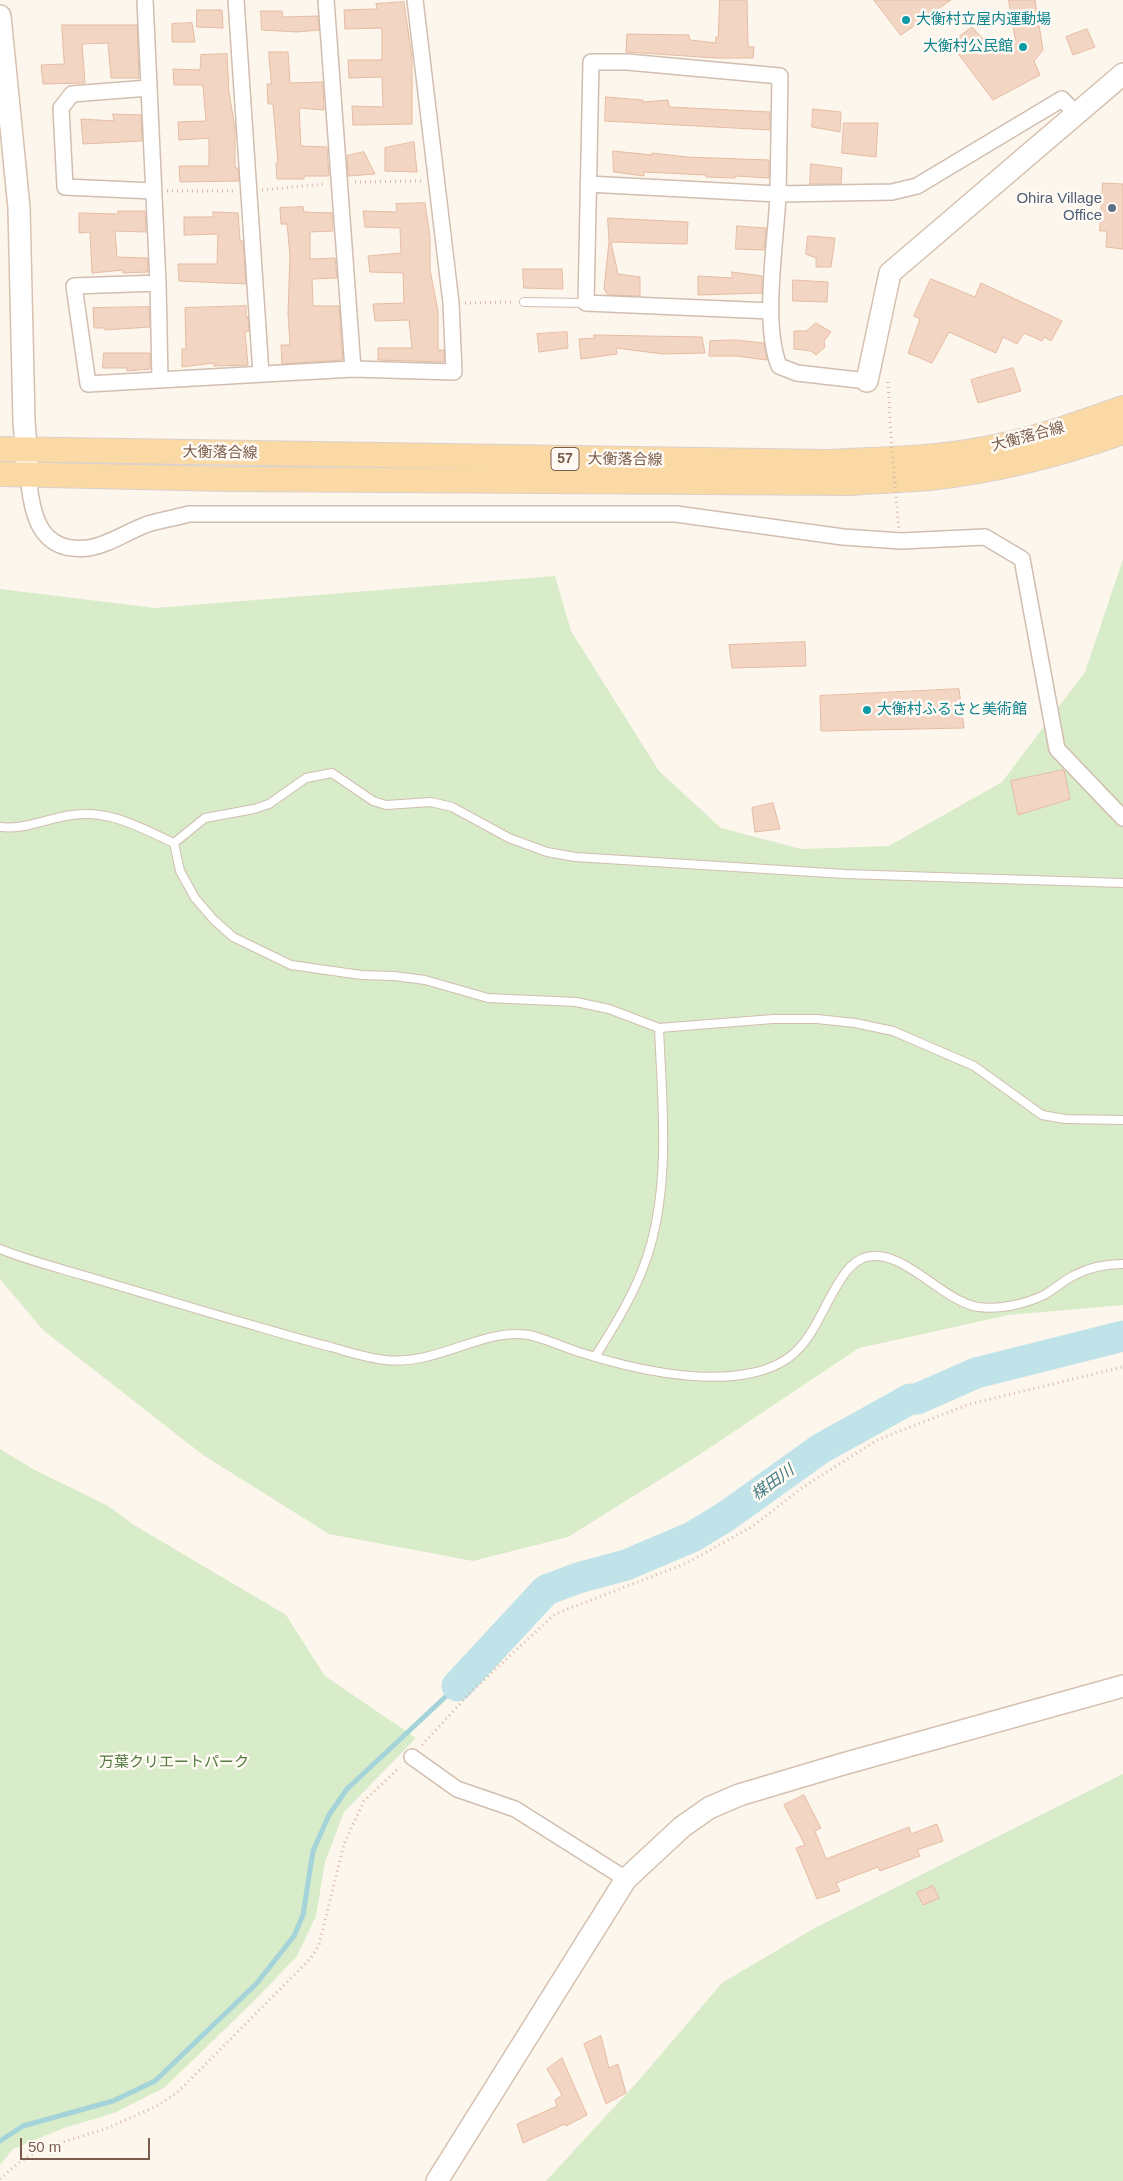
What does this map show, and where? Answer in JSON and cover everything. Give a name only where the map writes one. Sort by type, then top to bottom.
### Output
[{"type":"main road","name":"大衡落合線","points":[[0,449],[828,462],[928,457],[984,449],[1036,437],[1123,408]]},
{"type":"main road","name":"大衡落合線","points":[[0,474],[229,479],[850,483],[931,478],[987,469],[1041,457],[1123,432]]},
{"type":"street","points":[[145,0],[158,283],[160,380]]},
{"type":"street","points":[[236,0],[262,374]]},
{"type":"street","points":[[326,0],[353,369]]},
{"type":"street","points":[[158,283],[74,286],[88,384],[353,369],[454,372],[451,303],[415,0]]},
{"type":"street","points":[[0,16],[19,208],[26,449],[30,503],[44,534],[55,542],[71,547],[88,548],[108,542],[148,524],[189,514],[676,514],[843,537],[902,540],[985,537],[1022,559],[1057,749],[1123,818]]},
{"type":"street","points":[[771,311],[586,303],[591,62],[627,62],[780,76],[778,194],[771,311],[773,350],[779,366],[797,374],[877,382],[890,273],[1123,74]]},
{"type":"street","points":[[149,88],[72,94],[61,108],[65,186],[153,191]]},
{"type":"street","points":[[588,184],[778,194],[892,192],[917,186],[1062,99],[1076,114]]},
{"type":"street","points":[[437,2181],[626,1878],[682,1827],[709,1808],[739,1795],[1123,1686]]},
{"type":"street","points":[[412,1757],[457,1789],[515,1809],[626,1878]]},
{"type":"lane","points":[[524,302],[586,303]]},
{"type":"lane","points":[[174,843],[205,818],[254,809],[268,804],[306,778],[332,773],[373,801],[386,805],[431,802],[452,807],[509,838],[547,852],[576,857],[845,874],[1123,883]]},
{"type":"lane","points":[[0,827],[34,825],[72,814],[95,814],[118,818],[174,843]]},
{"type":"lane","points":[[174,843],[180,871],[195,898],[214,919],[233,937],[291,965],[361,975],[394,976],[425,980],[488,998],[576,1002],[609,1009],[659,1028],[773,1019],[817,1018],[865,1025],[893,1031],[974,1066],[1042,1115],[1065,1119],[1123,1120]]},
{"type":"lane","points":[[595,1357],[613,1328],[640,1275],[658,1217],[662,1181],[663,1127],[659,1028]]},
{"type":"lane","points":[[0,1249],[311,1342],[384,1360],[407,1361],[424,1358],[507,1334],[529,1335],[595,1357],[646,1368],[689,1375],[724,1377],[769,1369],[788,1359],[802,1347],[813,1332],[830,1295],[847,1270],[862,1258],[883,1257],[902,1263],[959,1302],[981,1308],[1003,1307],[1024,1303],[1046,1294],[1076,1275],[1096,1267],[1123,1264]]},
{"type":"path","points":[[153,191],[249,191],[340,183],[436,180]]},
{"type":"path","points":[[451,303],[524,302]]},
{"type":"path","points":[[877,382],[891,437],[899,531]]},
{"type":"path","points":[[0,2179],[40,2149],[108,2128],[159,2105],[180,2091],[311,1958],[319,1945],[344,1844],[364,1801],[412,1757],[473,1690],[555,1614],[688,1562],[753,1526],[803,1487],[879,1439],[970,1404],[1123,1367]]},
{"type":"green space","points":[[1123,559],[1123,1305],[1009,1315],[859,1348],[696,1457],[568,1537],[473,1561],[329,1534],[203,1455],[43,1330],[0,1279],[0,589],[155,608],[555,576],[571,631],[659,771],[721,828],[801,849],[889,846],[1002,782],[1085,672]]},
{"type":"green space","name":"万葉クリエートパーク","points":[[0,1449],[33,1469],[108,1506],[134,1525],[286,1615],[325,1676],[416,1738],[344,1812],[325,1862],[316,1916],[297,1956],[256,1999],[164,2088],[114,2113],[64,2128],[13,2149],[0,2165]]},
{"type":"green space","points":[[1123,1774],[1123,2181],[546,2181],[640,2079],[722,1983],[813,1929]]},
{"type":"building","points":[[720,0],[747,0],[748,47],[754,47],[753,58],[716,58],[626,52],[627,34],[689,35],[690,40],[716,43]]},
{"type":"building","name":"大衡村立屋内運動場","points":[[874,0],[951,0],[901,35]]},
{"type":"building","name":"大衡村公民館","points":[[1009,0],[1035,0],[1043,50],[1034,61],[1040,75],[993,100],[950,43],[972,27],[995,52],[1015,40]]},
{"type":"building","points":[[404,2],[412,58],[412,124],[353,125],[352,106],[383,107],[382,77],[349,78],[348,60],[382,60],[382,28],[345,29],[344,10],[377,9],[376,4]]},
{"type":"building","points":[[197,10],[222,10],[223,28],[197,27]]},
{"type":"building","points":[[261,11],[282,11],[283,17],[318,16],[319,30],[297,32],[262,30]]},
{"type":"building","points":[[192,23],[195,42],[172,42],[172,24]]},
{"type":"building","points":[[62,25],[137,25],[139,78],[111,78],[108,43],[82,44],[85,83],[43,84],[41,65],[64,64]]},
{"type":"building","points":[[1087,29],[1095,47],[1073,55],[1066,37]]},
{"type":"building","points":[[269,52],[288,52],[290,83],[323,82],[324,110],[299,108],[301,146],[327,147],[329,176],[304,176],[304,179],[277,179],[276,163],[278,163],[273,104],[268,104],[267,84],[271,84]]},
{"type":"building","points":[[227,54],[229,93],[235,128],[235,168],[238,168],[239,181],[180,182],[179,166],[209,166],[209,138],[179,140],[178,122],[206,121],[203,85],[174,85],[173,69],[200,70],[201,55]]},
{"type":"building","points":[[606,97],[643,100],[643,102],[668,100],[669,107],[770,112],[770,130],[605,121]]},
{"type":"building","points":[[813,109],[841,112],[840,132],[812,127]]},
{"type":"building","points":[[113,114],[141,115],[142,141],[83,144],[81,119],[114,121]]},
{"type":"building","points":[[844,123],[878,123],[876,157],[842,153]]},
{"type":"building","points":[[414,142],[417,172],[385,171],[385,148]]},
{"type":"building","points":[[613,151],[652,155],[652,153],[687,157],[769,160],[769,178],[706,177],[706,175],[644,172],[644,176],[614,172]]},
{"type":"building","points":[[364,152],[375,174],[348,176],[347,156]]},
{"type":"building","points":[[811,164],[842,168],[841,184],[810,184]]},
{"type":"building","name":"Ohira Village Office","points":[[1103,183],[1123,184],[1123,249],[1106,247],[1107,231],[1100,231]]},
{"type":"building","points":[[425,203],[430,237],[430,270],[438,311],[438,350],[444,350],[444,362],[378,360],[378,348],[412,348],[409,320],[375,321],[373,304],[404,303],[403,273],[370,272],[368,256],[401,253],[400,228],[365,227],[363,211],[397,212],[396,204]]},
{"type":"building","points":[[303,207],[304,212],[332,213],[333,231],[310,232],[310,259],[335,258],[337,278],[312,279],[313,306],[339,306],[343,360],[282,364],[281,345],[290,345],[288,313],[290,256],[287,224],[281,224],[280,208]]},
{"type":"building","points":[[118,211],[145,211],[146,232],[115,231],[117,257],[147,258],[148,272],[123,273],[123,270],[92,273],[90,232],[79,233],[79,213],[118,214]]},
{"type":"building","points":[[213,212],[238,213],[240,241],[243,241],[246,284],[179,281],[178,264],[217,264],[218,234],[184,235],[184,217],[213,217]]},
{"type":"building","points":[[608,218],[688,222],[687,244],[611,242],[618,274],[640,277],[640,296],[608,295],[604,289],[609,242]]},
{"type":"building","points":[[737,226],[766,228],[764,250],[736,249]]},
{"type":"building","points":[[808,236],[835,238],[831,267],[816,267],[816,258],[806,254]]},
{"type":"building","points":[[523,269],[562,269],[563,289],[524,288]]},
{"type":"building","points":[[732,272],[762,276],[762,293],[698,295],[698,276],[732,278]]},
{"type":"building","points":[[931,279],[975,297],[981,283],[1062,321],[1051,341],[1044,337],[1042,341],[1024,333],[1017,344],[1003,337],[996,353],[949,332],[932,363],[908,353],[920,319],[914,316]]},
{"type":"building","points":[[793,280],[828,282],[827,302],[793,301]]},
{"type":"building","points":[[246,306],[249,331],[245,332],[248,365],[214,366],[214,363],[182,367],[182,349],[186,349],[185,308]]},
{"type":"building","points":[[149,307],[150,327],[105,330],[105,328],[94,328],[93,308]]},
{"type":"building","points":[[816,323],[831,332],[824,341],[825,347],[816,355],[811,351],[794,349],[794,331],[806,331]]},
{"type":"building","points":[[567,332],[568,348],[539,352],[537,334]]},
{"type":"building","points":[[594,335],[702,337],[705,353],[663,354],[616,348],[617,354],[581,359],[579,339],[594,338]]},
{"type":"building","points":[[736,340],[764,343],[767,360],[736,356],[709,356],[710,341]]},
{"type":"building","points":[[104,353],[150,353],[150,369],[127,371],[127,368],[103,368]]},
{"type":"building","points":[[1013,368],[1021,391],[978,403],[971,380]]},
{"type":"building","points":[[805,642],[806,666],[732,668],[729,645]]},
{"type":"building","points":[[959,689],[964,728],[821,731],[820,696]]},
{"type":"building","points":[[1064,770],[1070,799],[1018,815],[1011,781]]},
{"type":"building","points":[[773,803],[780,829],[755,832],[752,808]]},
{"type":"building","points":[[804,1795],[821,1828],[815,1831],[826,1859],[909,1827],[911,1834],[937,1824],[943,1841],[917,1850],[920,1856],[880,1871],[878,1867],[836,1883],[840,1891],[817,1899],[796,1848],[805,1845],[784,1805]]},
{"type":"building","points":[[933,1886],[939,1898],[923,1905],[917,1893]]},
{"type":"building","points":[[601,2036],[609,2068],[618,2064],[626,2093],[606,2104],[584,2044]]},
{"type":"building","points":[[562,2058],[587,2115],[566,2126],[565,2124],[523,2143],[517,2124],[557,2106],[555,2100],[562,2095],[547,2069]]},
{"type":"waterway","name":"楳田川","points":[[457,1686],[546,1590],[578,1578],[626,1565],[692,1537],[725,1517],[820,1449],[910,1399],[917,1399],[976,1373],[1123,1336]]},
{"type":"waterway","points":[[0,2141],[23,2126],[113,2101],[155,2081],[257,1983],[294,1936],[303,1915],[313,1851],[329,1815],[347,1789],[457,1686]]},
{"type":"place","name":"大衡村立屋内運動場","points":[[906,20]]},
{"type":"place","name":"大衡村公民館","points":[[1023,47]]},
{"type":"place","name":"Ohira Village Office","points":[[1112,208]]},
{"type":"place","name":"大衡村ふるさと美術館","points":[[867,710]]}]
